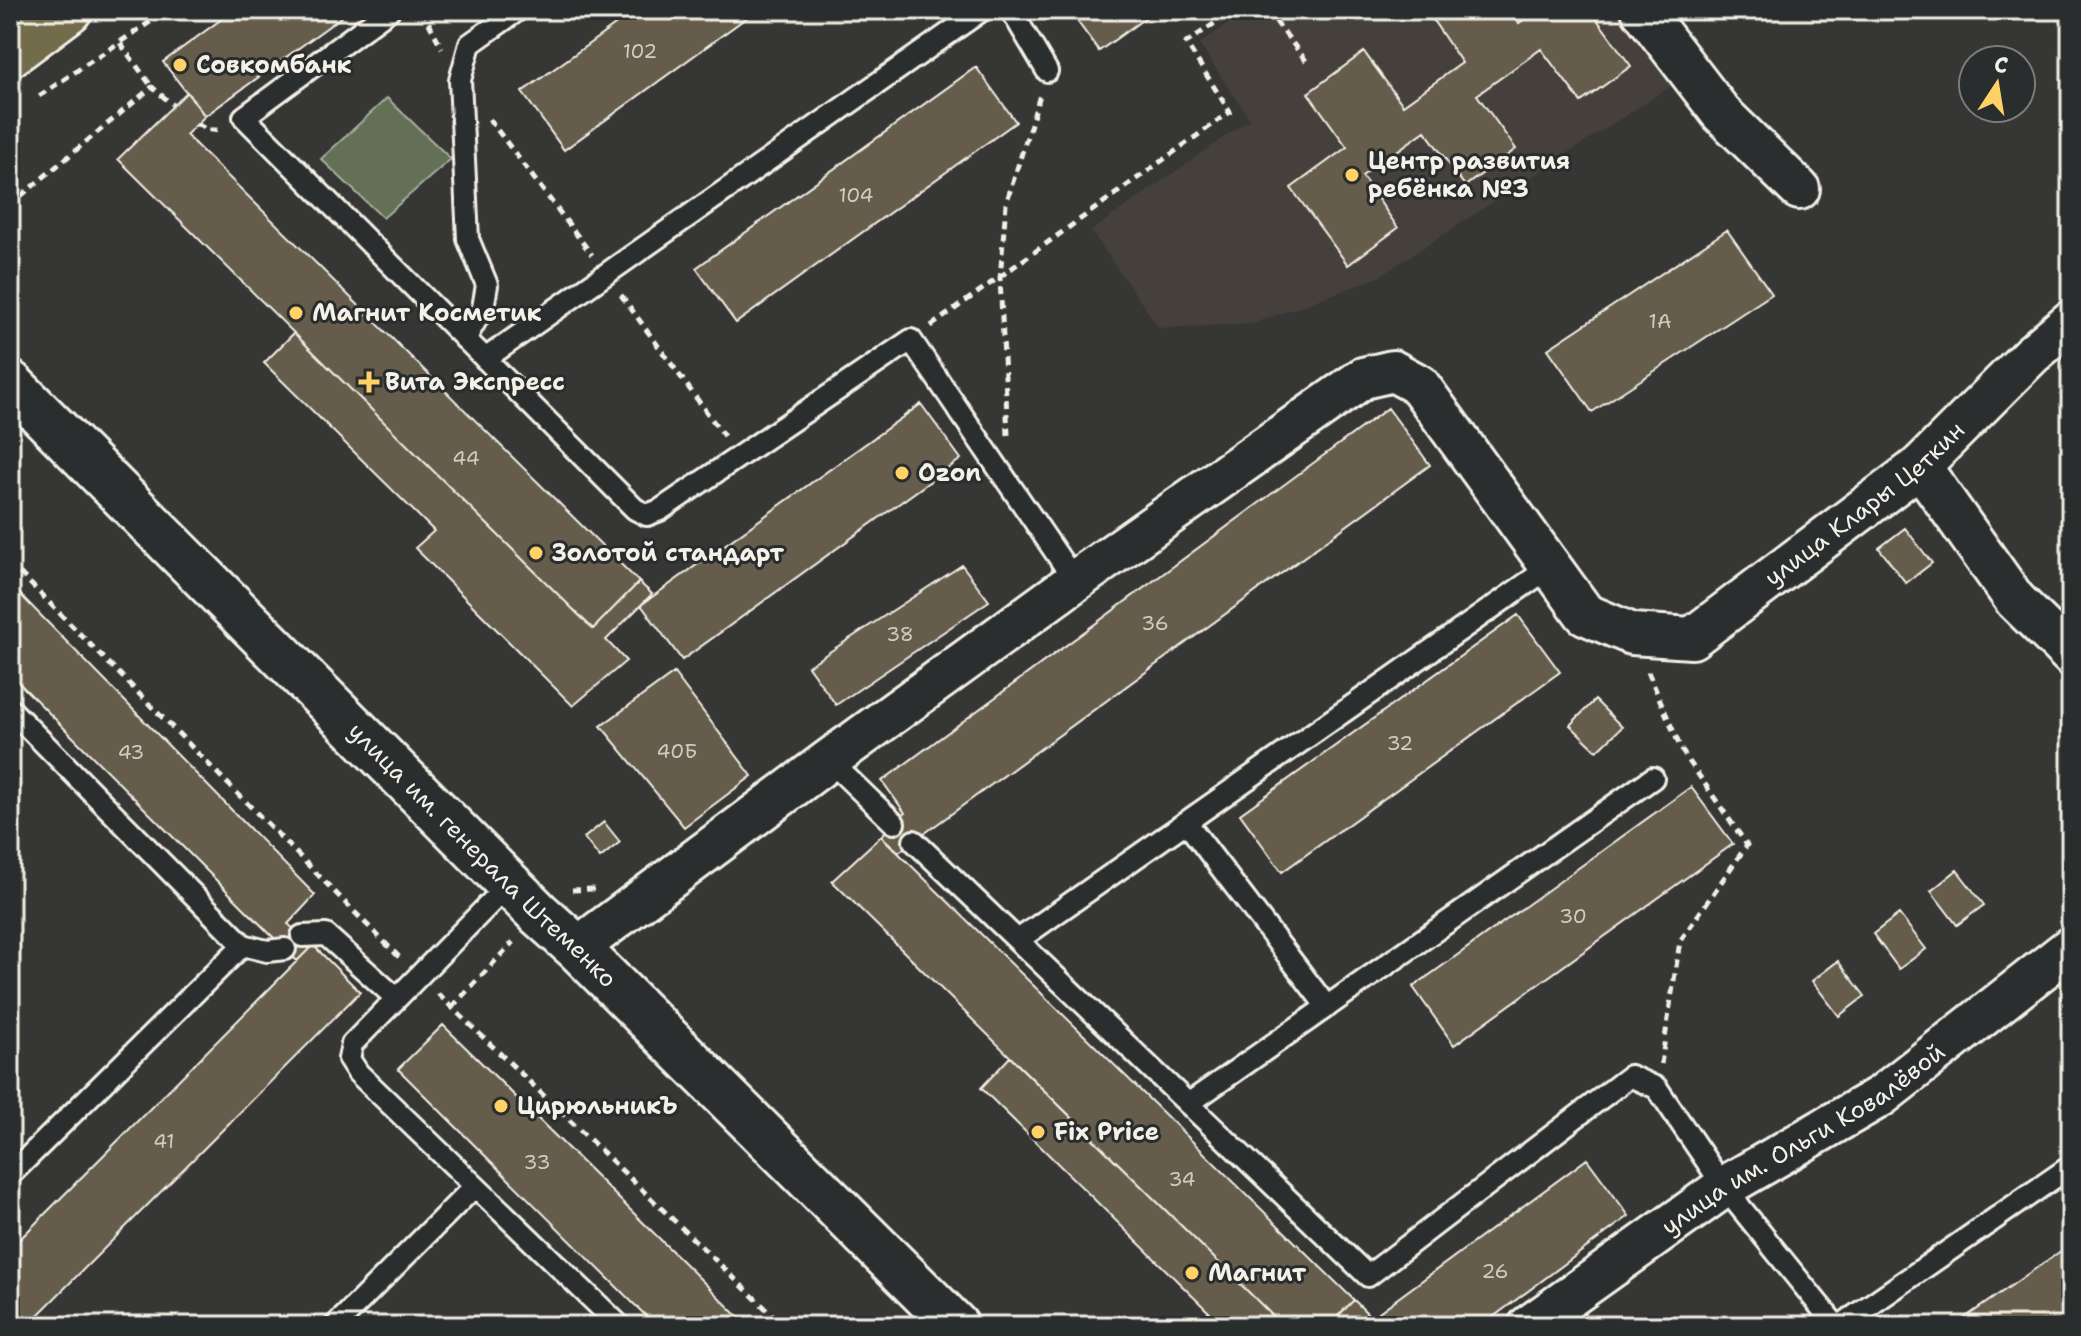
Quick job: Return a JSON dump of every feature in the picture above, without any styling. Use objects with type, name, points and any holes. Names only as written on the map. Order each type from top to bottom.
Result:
[{"type":"highway","points":[[10,54],[69,10]]},
{"type":"street","points":[[1642,10],[1721,113],[1799,189]]},
{"type":"street","name":"улица Клары Цеткин","points":[[577,948],[1075,581],[1363,378],[1393,371],[1419,385],[1585,614],[1632,634],[1692,638],[1920,466],[2031,355],[2071,321]]},
{"type":"street","name":"улица им. генерала Штеменко","points":[[10,383],[509,884],[956,1326]]},
{"type":"street","points":[[1920,466],[2015,600],[2071,655]]},
{"type":"street","name":"улица им. Ольги Ковалёвой","points":[[1529,1326],[1724,1187],[1881,1096],[2071,947]]},
{"type":"lane","points":[[389,10],[244,117],[635,509],[647,515],[660,510],[911,340],[1075,581]]},
{"type":"lane","points":[[465,339],[483,308],[487,285],[468,239],[460,80],[470,44],[518,10]]},
{"type":"lane","points":[[485,359],[982,10]]},
{"type":"lane","points":[[1011,10],[1047,71]]},
{"type":"lane","points":[[1018,940],[1550,567]]},
{"type":"lane","points":[[10,709],[243,945],[267,951],[285,949]]},
{"type":"lane","points":[[829,760],[894,823]]},
{"type":"lane","points":[[1188,1104],[1653,778]]},
{"type":"lane","points":[[1186,822],[1327,1007]]},
{"type":"lane","points":[[914,841],[1368,1276],[1630,1076],[1657,1088],[1724,1187],[1838,1326],[2071,1166]]},
{"type":"lane","points":[[509,884],[352,1044],[349,1059],[358,1073],[620,1326]]},
{"type":"lane","points":[[302,936],[326,935],[396,998]]},
{"type":"lane","points":[[10,1175],[243,945]]},
{"type":"lane","points":[[335,1326],[475,1186]]},
{"type":"path","points":[[39,96],[168,10]]},
{"type":"path","points":[[422,10],[435,34]]},
{"type":"path","points":[[911,340],[1230,112],[1186,43],[1234,10]]},
{"type":"path","points":[[1267,10],[1307,62]]},
{"type":"path","points":[[120,43],[152,87],[173,105]]},
{"type":"path","points":[[1011,490],[1000,279],[1006,204],[1047,71]]},
{"type":"path","points":[[460,80],[738,456]]},
{"type":"path","points":[[10,205],[152,87]]},
{"type":"path","points":[[10,563],[418,976],[784,1326]]},
{"type":"path","points":[[1632,634],[1682,751],[1747,845],[1680,941],[1657,1088]]},
{"type":"shaded area","name":"Центр развития ребёнка №3","points":[[1248,10],[1621,10],[1674,84],[1377,278],[1252,324],[1159,328],[1091,231],[1250,119],[1199,44]]},
{"type":"green space","points":[[387,98],[451,159],[383,218],[321,159]]},
{"type":"building","points":[[234,10],[351,10],[205,116],[163,62]]},
{"type":"building","points":[[636,10],[757,10],[564,150],[522,92]]},
{"type":"building","points":[[1069,10],[1150,10],[1152,13],[1099,51]]},
{"type":"building","points":[[1426,10],[1510,10],[1519,23],[1538,10],[1590,10],[1631,66],[1581,102],[1541,49],[1477,95],[1516,149],[1465,186],[1425,131],[1362,176],[1398,228],[1348,265],[1291,188],[1347,147],[1308,93],[1364,52],[1403,105],[1462,63]]},
{"type":"building","points":[[976,67],[1016,122],[736,323],[696,268]]},
{"type":"building","points":[[187,92],[205,116],[186,135],[639,582],[593,629],[118,159]]},
{"type":"building","points":[[1727,230],[1772,294],[1592,412],[1548,349]]},
{"type":"building","points":[[294,333],[593,629],[639,582],[652,594],[606,640],[626,661],[573,706],[415,548],[434,531],[264,363]]},
{"type":"building","points":[[921,404],[961,459],[682,660],[641,605]]},
{"type":"building","points":[[1388,408],[1430,465],[899,852],[881,836],[905,813],[882,781]]},
{"type":"building","points":[[1905,528],[1932,563],[1906,583],[1879,548]]},
{"type":"building","points":[[962,565],[989,601],[836,705],[808,666]]},
{"type":"building","points":[[10,584],[315,895],[288,924],[313,945],[297,961],[10,674]]},
{"type":"building","points":[[1518,615],[1560,672],[1282,872],[1240,814]]},
{"type":"building","points":[[674,673],[752,776],[684,827],[601,726]]},
{"type":"building","points":[[1595,700],[1622,727],[1597,751],[1570,725]]},
{"type":"building","points":[[1691,787],[1733,844],[1454,1045],[1413,987]]},
{"type":"building","points":[[604,822],[620,842],[600,858],[584,838]]},
{"type":"building","points":[[881,836],[1354,1300],[1328,1326],[1283,1326],[832,881]]},
{"type":"building","points":[[1957,870],[1984,905],[1957,925],[1931,891]]},
{"type":"building","points":[[1899,914],[1926,949],[1899,969],[1873,934]]},
{"type":"building","points":[[313,945],[360,992],[27,1326],[10,1326],[10,1249]]},
{"type":"building","points":[[1838,961],[1865,996],[1839,1016],[1812,981]]},
{"type":"building","points":[[443,1025],[748,1326],[656,1326],[398,1069]]},
{"type":"building","points":[[1010,1057],[1283,1326],[1223,1326],[981,1088]]},
{"type":"building","points":[[1587,1159],[1629,1216],[1481,1326],[1360,1326]]},
{"type":"building","points":[[2071,1244],[2071,1326],[1953,1326]]},
{"type":"building","points":[[1354,1300],[1369,1315],[1358,1326],[1328,1326]]},
{"type":"place","name":"Совкомбанк","points":[[180,65]]},
{"type":"place","name":"Центр развития ребёнка №3","points":[[1352,175]]},
{"type":"place","name":"Магнит Косметик","points":[[296,313]]},
{"type":"place","name":"Вита Экспресс","points":[[369,382]]},
{"type":"place","name":"Ozon","points":[[902,473]]},
{"type":"place","name":"Золотой стандарт","points":[[536,553]]},
{"type":"place","name":"ЦирюльникЪ","points":[[501,1106]]},
{"type":"place","name":"Fix Price","points":[[1038,1132]]},
{"type":"place","name":"Магнит","points":[[1192,1273]]}]
